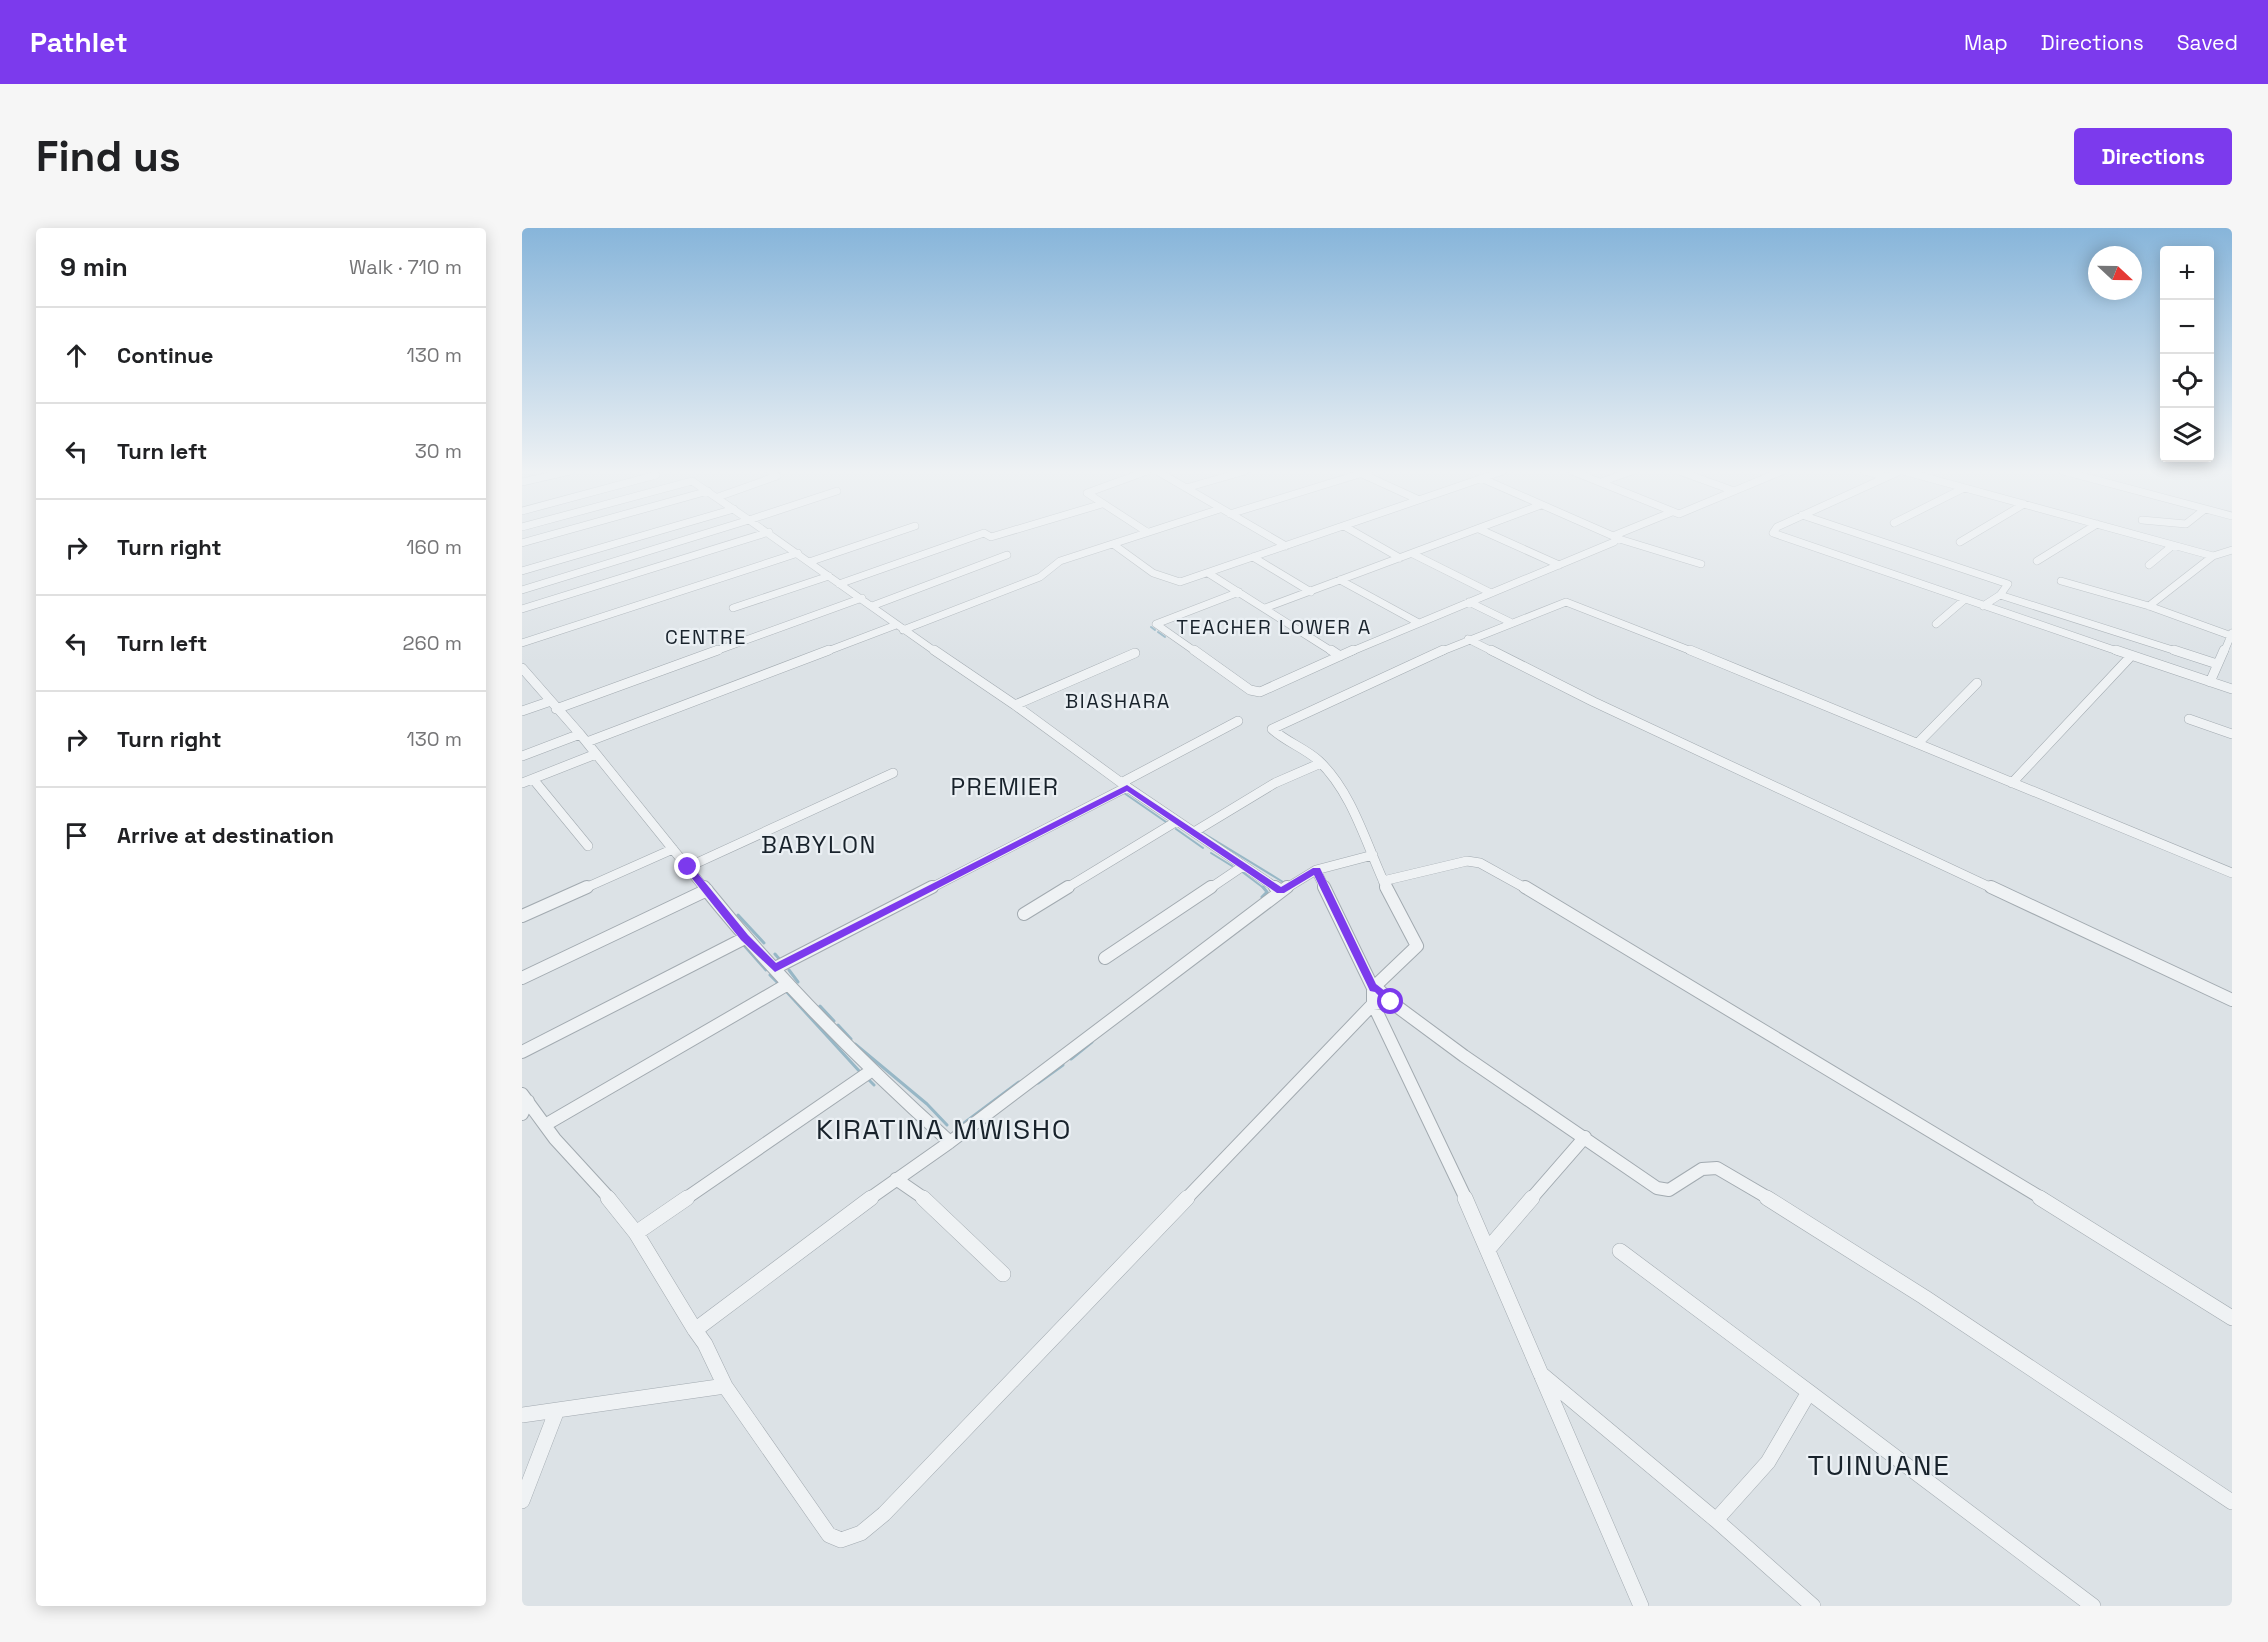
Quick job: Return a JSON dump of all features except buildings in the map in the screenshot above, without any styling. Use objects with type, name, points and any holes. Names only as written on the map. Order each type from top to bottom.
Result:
[{"type":"street","points":[[522,543],[550,535]]},
{"type":"street","points":[[522,572],[645,535]]},
{"type":"street","points":[[522,590],[699,535]]},
{"type":"street","points":[[522,609],[758,535]]},
{"type":"street","points":[[774,535],[900,627],[1015,705],[1124,785],[1281,891]]},
{"type":"street","points":[[809,562],[888,535]]},
{"type":"street","points":[[839,584],[977,535]]},
{"type":"street","points":[[522,756],[583,738],[1040,577],[1060,561],[1138,535]]},
{"type":"street","points":[[1270,535],[1286,546]]},
{"type":"street","points":[[1113,544],[1168,580],[1180,582],[1317,535]]},
{"type":"street","points":[[1360,535],[1400,558]]},
{"type":"street","points":[[1264,608],[1462,535]]},
{"type":"street","points":[[1493,535],[1559,565]]},
{"type":"street","points":[[1611,535],[1701,564]]},
{"type":"street","points":[[1239,592],[1156,624],[1254,693],[1417,622],[1614,542],[1615,537],[1619,535]]},
{"type":"street","points":[[1780,535],[1964,600],[2232,689]]},
{"type":"street","points":[[1863,535],[2008,584],[2000,595],[1983,606]]},
{"type":"street","points":[[1960,542],[1971,535]]},
{"type":"street","points":[[2037,561],[2079,535]]},
{"type":"street","points":[[2136,535],[2213,556]]},
{"type":"street","points":[[2149,565],[2172,546]]},
{"type":"street","points":[[2149,606],[2213,556],[2232,550]]},
{"type":"street","points":[[522,643],[798,553]]},
{"type":"street","points":[[1413,554],[1489,592]]},
{"type":"street","points":[[872,606],[1007,555]]},
{"type":"street","points":[[1253,557],[1311,592]]},
{"type":"street","points":[[594,567],[608,582]]},
{"type":"street","points":[[1208,573],[1340,656]]},
{"type":"street","points":[[733,608],[829,576]]},
{"type":"street","points":[[1340,579],[1417,622]]},
{"type":"street","points":[[2061,581],[2149,606],[2231,634],[2210,682]]},
{"type":"street","points":[[2000,595],[2217,664]]},
{"type":"street","points":[[522,711],[554,705],[862,598]]},
{"type":"street","points":[[1936,624],[1964,600]]},
{"type":"street","points":[[1468,602],[1510,622]]},
{"type":"street","points":[[525,1098],[636,1233],[705,1344],[725,1386],[829,1535],[840,1540],[861,1533],[884,1514],[1417,946],[1414,936],[1383,881],[1373,855],[1337,787],[1321,763],[1272,729],[1468,639],[1570,602],[2232,873]]},
{"type":"street","points":[[1468,639],[1594,702],[2232,1000]]},
{"type":"street","points":[[1015,705],[1135,653]]},
{"type":"street","points":[[2012,783],[2131,656]]},
{"type":"street","points":[[523,670],[583,738],[745,938],[871,1071],[950,1142]]},
{"type":"street","points":[[1918,743],[1977,683]]},
{"type":"street","points":[[2189,719],[2232,734]]},
{"type":"street","points":[[775,968],[1124,785],[1238,721]]},
{"type":"street","points":[[522,783],[596,754]]},
{"type":"street","points":[[1194,832],[1275,783],[1321,763]]},
{"type":"street","points":[[688,867],[892,774]]},
{"type":"street","points":[[533,779],[588,846]]},
{"type":"street","points":[[1024,914],[1177,821]]},
{"type":"street","points":[[522,916],[673,849]]},
{"type":"street","points":[[695,1330],[950,1142],[1281,891],[1316,870],[1373,855]]},
{"type":"street","points":[[1383,881],[1467,861],[1480,863],[1495,870],[1607,935],[2232,1317]]},
{"type":"street","points":[[1105,958],[1243,866]]},
{"type":"street","points":[[1316,870],[1489,1248],[1538,1372],[1641,1606]]},
{"type":"street","points":[[522,978],[707,890]]},
{"type":"street","points":[[522,1052],[745,938]]},
{"type":"street","points":[[545,1125],[788,984]]},
{"type":"street","points":[[1374,993],[1391,1002],[1464,1056],[1658,1188],[1669,1190],[1703,1167],[1711,1166],[1725,1171],[1924,1298],[2232,1502]]},
{"type":"street","points":[[636,1233],[871,1071]]},
{"type":"street","points":[[522,1114],[525,1098]]},
{"type":"street","points":[[1489,1248],[1585,1137]]},
{"type":"street","points":[[897,1179],[921,1196],[1003,1274]]},
{"type":"street","points":[[1620,1251],[2093,1606]]},
{"type":"street","points":[[1538,1372],[1716,1520],[1813,1606]]},
{"type":"street","points":[[522,1415],[725,1386]]},
{"type":"street","points":[[1716,1520],[1768,1462],[1809,1392]]},
{"type":"street","points":[[522,1501],[557,1410]]},
{"type":"waterway","points":[[1151,627],[1155,630]]},
{"type":"waterway","points":[[1158,632],[1165,637]]},
{"type":"waterway","points":[[1124,793],[1166,822]]},
{"type":"waterway","points":[[1176,829],[1203,848]]},
{"type":"waterway","points":[[1203,833],[1283,882]]},
{"type":"waterway","points":[[1211,853],[1232,866]]},
{"type":"waterway","points":[[1241,871],[1264,888]]},
{"type":"waterway","points":[[1262,897],[1267,892],[1264,888]]},
{"type":"waterway","points":[[738,915],[764,943]]},
{"type":"waterway","points":[[742,943],[766,970]]},
{"type":"waterway","points":[[775,954],[781,961]]},
{"type":"waterway","points":[[789,970],[798,982]]},
{"type":"waterway","points":[[770,975],[779,984]]},
{"type":"waterway","points":[[785,990],[861,1073]]},
{"type":"waterway","points":[[820,1006],[834,1021]]},
{"type":"waterway","points":[[838,1025],[851,1039]]},
{"type":"waterway","points":[[1071,1059],[1092,1042]]},
{"type":"waterway","points":[[855,1044],[927,1104],[947,1125]]},
{"type":"waterway","points":[[1038,1083],[1063,1065]]},
{"type":"waterway","points":[[866,1077],[874,1085]]},
{"type":"waterway","points":[[960,1126],[1019,1082]]},
{"type":"district","name":"TEACHER LOWER A","points":[[1274,627]]},
{"type":"district","name":"CENTRE","points":[[706,637]]},
{"type":"district","name":"BIASHARA","points":[[1118,701]]},
{"type":"district","name":"PREMIER","points":[[1005,787]]},
{"type":"district","name":"BABYLON","points":[[819,845]]},
{"type":"district","name":"KIRATINA MWISHO","points":[[944,1129]]},
{"type":"district","name":"TUINUANE","points":[[1879,1465]]},
{"type":"route","points":[[688,867],[745,938],[775,968],[1127,787],[1281,891],[1316,870],[1373,988],[1377,988],[1391,1002]]}]
